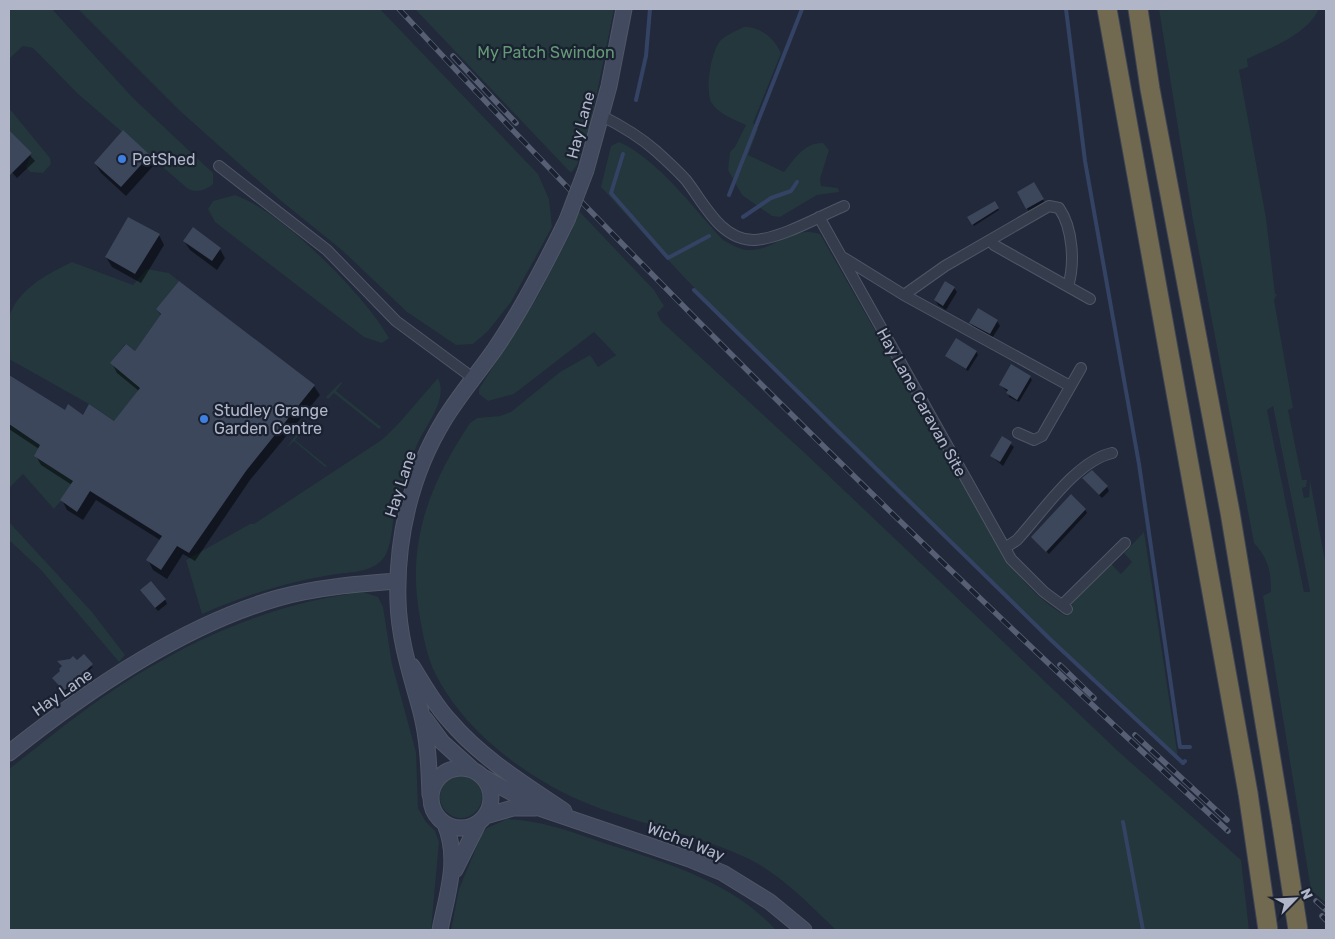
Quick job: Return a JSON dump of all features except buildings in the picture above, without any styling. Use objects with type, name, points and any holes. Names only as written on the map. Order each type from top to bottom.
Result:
[{"type":"highway","points":[[1108,9],[1248,793],[1268,930]]},
{"type":"highway","points":[[1138,9],[1150,89],[1230,512],[1298,930]]},
{"type":"main road","name":"Hay Lane","points":[[9,753],[55,716],[92,691],[154,654],[223,618],[267,601],[299,592],[336,586],[398,581],[404,522],[416,480],[440,426],[511,323],[567,220],[586,170],[602,116],[624,9]]},
{"type":"main road","points":[[398,581],[399,625],[403,651],[421,712],[428,756],[430,795],[434,813],[445,824],[452,846],[452,875],[440,930]]},
{"type":"main road","points":[[403,651],[433,699],[458,730],[502,766],[580,821]]},
{"type":"main road","points":[[421,712],[442,742],[478,773],[491,793],[490,805],[452,875]]},
{"type":"main road","points":[[430,795],[434,784],[444,772],[459,768],[478,773]]},
{"type":"main road","name":"Wichel Way","points":[[478,773],[542,809],[689,859],[723,873],[770,902],[804,930]]},
{"type":"main road","name":"Wichel Way","points":[[482,819],[513,808],[542,809]]},
{"type":"main road","points":[[445,824],[464,828],[482,819]]},
{"type":"street","points":[[602,116],[640,137],[684,179],[719,224],[733,234],[745,239],[761,239],[844,206]]},
{"type":"street","points":[[220,166],[327,250],[396,321],[473,378]]},
{"type":"street","points":[[904,295],[930,276],[1044,208],[1056,206],[1065,219],[1072,255],[1072,273],[1068,286]]},
{"type":"street","name":"Hay Lane Caravan Site","points":[[819,217],[1011,559],[1034,583],[1065,607],[1125,543]]},
{"type":"street","points":[[990,240],[994,245],[1090,299]]},
{"type":"street","name":"Hay Lane Caravan Site","points":[[840,255],[853,266],[1070,386]]},
{"type":"street","points":[[1018,433],[1034,440],[1042,436],[1081,368]]},
{"type":"street","points":[[1005,548],[1017,540],[1083,468],[1098,457],[1112,452]]},
{"type":"green space","points":[[9,9],[52,9],[133,98],[213,173],[213,184],[200,190],[193,191],[187,188],[77,93],[33,48],[23,46],[9,59]]},
{"type":"green space","points":[[78,9],[380,9],[538,174],[549,199],[552,227],[511,302],[488,331],[473,344],[456,345],[407,312],[343,251],[280,200],[180,111]]},
{"type":"green space","name":"My Patch Swindon","points":[[415,9],[614,9],[591,122],[577,165],[571,173]]},
{"type":"green space","points":[[1159,9],[1319,9],[1306,26],[1297,33],[1278,45],[1247,59],[1248,67],[1239,70],[1266,218],[1275,294],[1277,294],[1274,300],[1293,408],[1288,410],[1302,480],[1307,480],[1306,487],[1302,488],[1304,498],[1309,497],[1310,480],[1326,566],[1326,903],[1311,890],[1263,596],[1271,592],[1269,571],[1263,554],[1254,543],[1192,215]],"holes":[[[1273,406],[1310,592],[1304,592],[1267,410]]]},
{"type":"green space","points":[[744,27],[750,27],[766,34],[781,53],[753,123],[758,129],[748,155],[784,172],[805,148],[817,143],[823,143],[829,150],[820,179],[821,186],[838,188],[839,192],[817,195],[780,217],[772,216],[742,195],[728,170],[730,152],[735,147],[746,125],[718,110],[711,102],[709,96],[710,71],[717,46],[725,37]]},
{"type":"green space","points":[[9,108],[50,158],[51,164],[43,173],[30,172],[26,167],[32,153],[9,130]]},
{"type":"green space","points":[[619,142],[648,160],[675,186],[723,240],[736,246],[746,250],[759,249],[799,233],[820,234],[1003,555],[1016,573],[1048,604],[1066,616],[1073,607],[1071,602],[1110,563],[1121,574],[1132,562],[1124,553],[1144,532],[1178,758],[883,479],[740,335],[601,187],[611,146]]},
{"type":"green space","points":[[235,195],[254,204],[275,218],[320,256],[361,300],[389,338],[382,343],[364,337],[215,222],[208,209],[213,201]]},
{"type":"green space","points":[[579,211],[654,290],[664,306],[657,313],[661,321],[807,455],[1119,752],[1241,860],[1249,930],[836,930],[795,891],[761,865],[710,843],[610,812],[568,795],[523,769],[481,735],[463,716],[435,673],[426,646],[420,618],[416,591],[416,565],[424,516],[432,492],[443,469],[470,423],[477,418],[500,416],[511,412],[560,372],[590,355],[598,367],[616,355],[594,332],[514,394],[488,401],[479,394],[479,389],[538,296],[572,230]]},
{"type":"green space","points":[[72,262],[133,285],[147,269],[169,273],[179,281],[156,309],[161,314],[135,351],[125,344],[111,363],[140,388],[116,422],[89,404],[9,359],[7,327],[13,307],[34,283]]},
{"type":"green space","points":[[438,378],[441,386],[438,404],[416,447],[405,476],[396,504],[390,544],[381,561],[363,570],[319,577],[268,590],[202,614],[186,560],[250,524],[254,524],[383,439]]},
{"type":"green space","points":[[341,382],[336,391],[381,427],[379,429],[334,393],[328,399],[326,397]]},
{"type":"green space","points":[[9,424],[40,445],[76,483],[54,509],[23,474],[9,488]]},
{"type":"green space","points":[[299,431],[301,433],[295,440],[327,466],[325,467],[294,441],[286,448]]},
{"type":"green space","points":[[9,522],[92,612],[125,655],[119,662],[41,570],[9,540]]},
{"type":"green space","points":[[363,592],[378,597],[383,607],[392,664],[416,752],[418,808],[426,822],[435,831],[439,842],[431,930],[9,930],[9,769],[101,698],[173,654],[203,639],[265,614],[329,597]]},
{"type":"green space","points":[[461,776],[476,782],[482,797],[476,812],[461,818],[446,812],[440,797],[446,782]]},
{"type":"green space","points":[[507,819],[558,828],[698,876],[740,899],[759,913],[776,930],[451,930],[459,889],[482,834],[487,828]]},
{"type":"waterway","points":[[636,100],[646,56],[650,9]]},
{"type":"waterway","points":[[729,195],[802,9]]},
{"type":"waterway","points":[[1066,9],[1085,161],[1139,464],[1180,747],[1190,747]]},
{"type":"waterway","points":[[623,154],[611,193],[668,258],[709,236]]},
{"type":"waterway","points":[[743,217],[771,198],[791,191],[797,182]]},
{"type":"waterway","points":[[694,290],[1052,641],[1183,763],[1185,761]]},
{"type":"waterway","points":[[1123,822],[1143,930]]},
{"type":"railway","points":[[399,9],[600,221],[805,428],[1121,732],[1228,831]]},
{"type":"railway","points":[[453,56],[516,123]]},
{"type":"railway","points":[[1060,665],[1094,698]]},
{"type":"railway","points":[[1135,735],[1227,820]]},
{"type":"railway","points":[[1316,901],[1326,910]]},
{"type":"railway","points":[[1322,916],[1326,920]]},
{"type":"place","name":"PetShed","points":[[122,159]]},
{"type":"place","name":"Studley Grange Garden Centre","points":[[204,419]]}]
